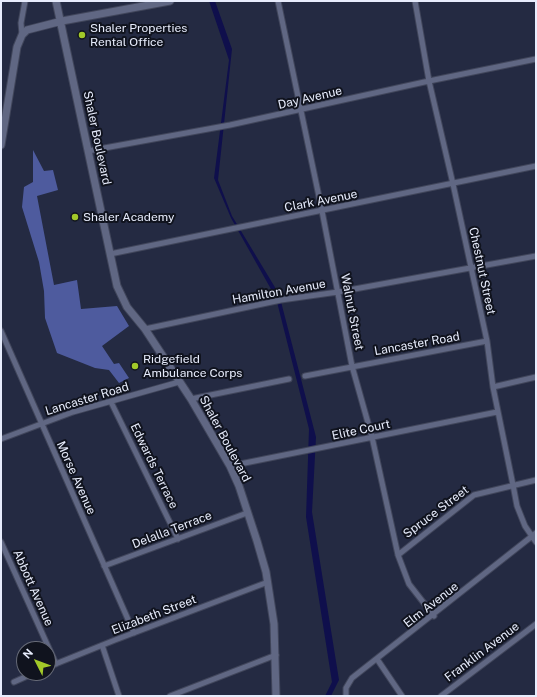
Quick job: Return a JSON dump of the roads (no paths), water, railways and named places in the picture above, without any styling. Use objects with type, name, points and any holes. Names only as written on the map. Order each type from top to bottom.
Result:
[{"type":"street","points":[[1,145],[17,47],[22,35],[21,22],[25,1]]},
{"type":"street","name":"Shaler Boulevard","points":[[56,1],[62,22],[88,151],[118,286],[127,307],[145,329],[179,382],[192,399],[230,466],[239,486],[264,563],[274,624],[276,696]]},
{"type":"street","points":[[22,35],[32,28],[170,1]]},
{"type":"street","name":"Walnut Street","points":[[278,1],[322,211],[352,366],[372,438],[398,555],[409,584],[434,616]]},
{"type":"street","name":"Chestnut Street","points":[[415,1],[429,81],[487,341],[497,412],[517,506],[525,526],[534,535],[536,542]]},
{"type":"street","name":"Day Avenue","points":[[88,151],[230,126],[429,81],[536,59]]},
{"type":"street","name":"Clark Avenue","points":[[110,254],[536,166]]},
{"type":"street","name":"Hamilton Avenue","points":[[145,329],[279,301],[471,269],[536,256]]},
{"type":"street","name":"Morse Avenue","points":[[1,331],[134,633]]},
{"type":"street","name":"Lancaster Road","points":[[305,376],[487,341]]},
{"type":"street","points":[[493,387],[536,377]]},
{"type":"street","points":[[192,399],[289,379]]},
{"type":"street","name":"Lancaster Road","points":[[1,439],[74,412],[179,382]]},
{"type":"street","name":"Edwards Terrace","points":[[111,402],[178,539]]},
{"type":"street","name":"Elite Court","points":[[230,466],[306,452],[497,412]]},
{"type":"street","name":"Spruce Street","points":[[398,555],[466,499],[482,492],[536,480]]},
{"type":"street","name":"Delalla Terrace","points":[[104,566],[247,512]]},
{"type":"street","name":"Elm Avenue","points":[[346,696],[349,682],[434,616],[534,535]]},
{"type":"street","name":"Abbott Avenue","points":[[1,542],[46,641]]},
{"type":"street","name":"Elizabeth Street","points":[[56,664],[268,582]]},
{"type":"street","name":"Franklin Avenue","points":[[441,696],[536,624]]},
{"type":"street","points":[[102,645],[120,696]]},
{"type":"street","points":[[170,696],[276,654]]},
{"type":"street","points":[[377,660],[402,696]]},
{"type":"place","name":"Shaler Properties Rental Office","points":[[82,35]]},
{"type":"place","name":"Shaler Academy","points":[[75,217]]},
{"type":"place","name":"Ridgefield Ambulance Corps","points":[[135,366]]}]
